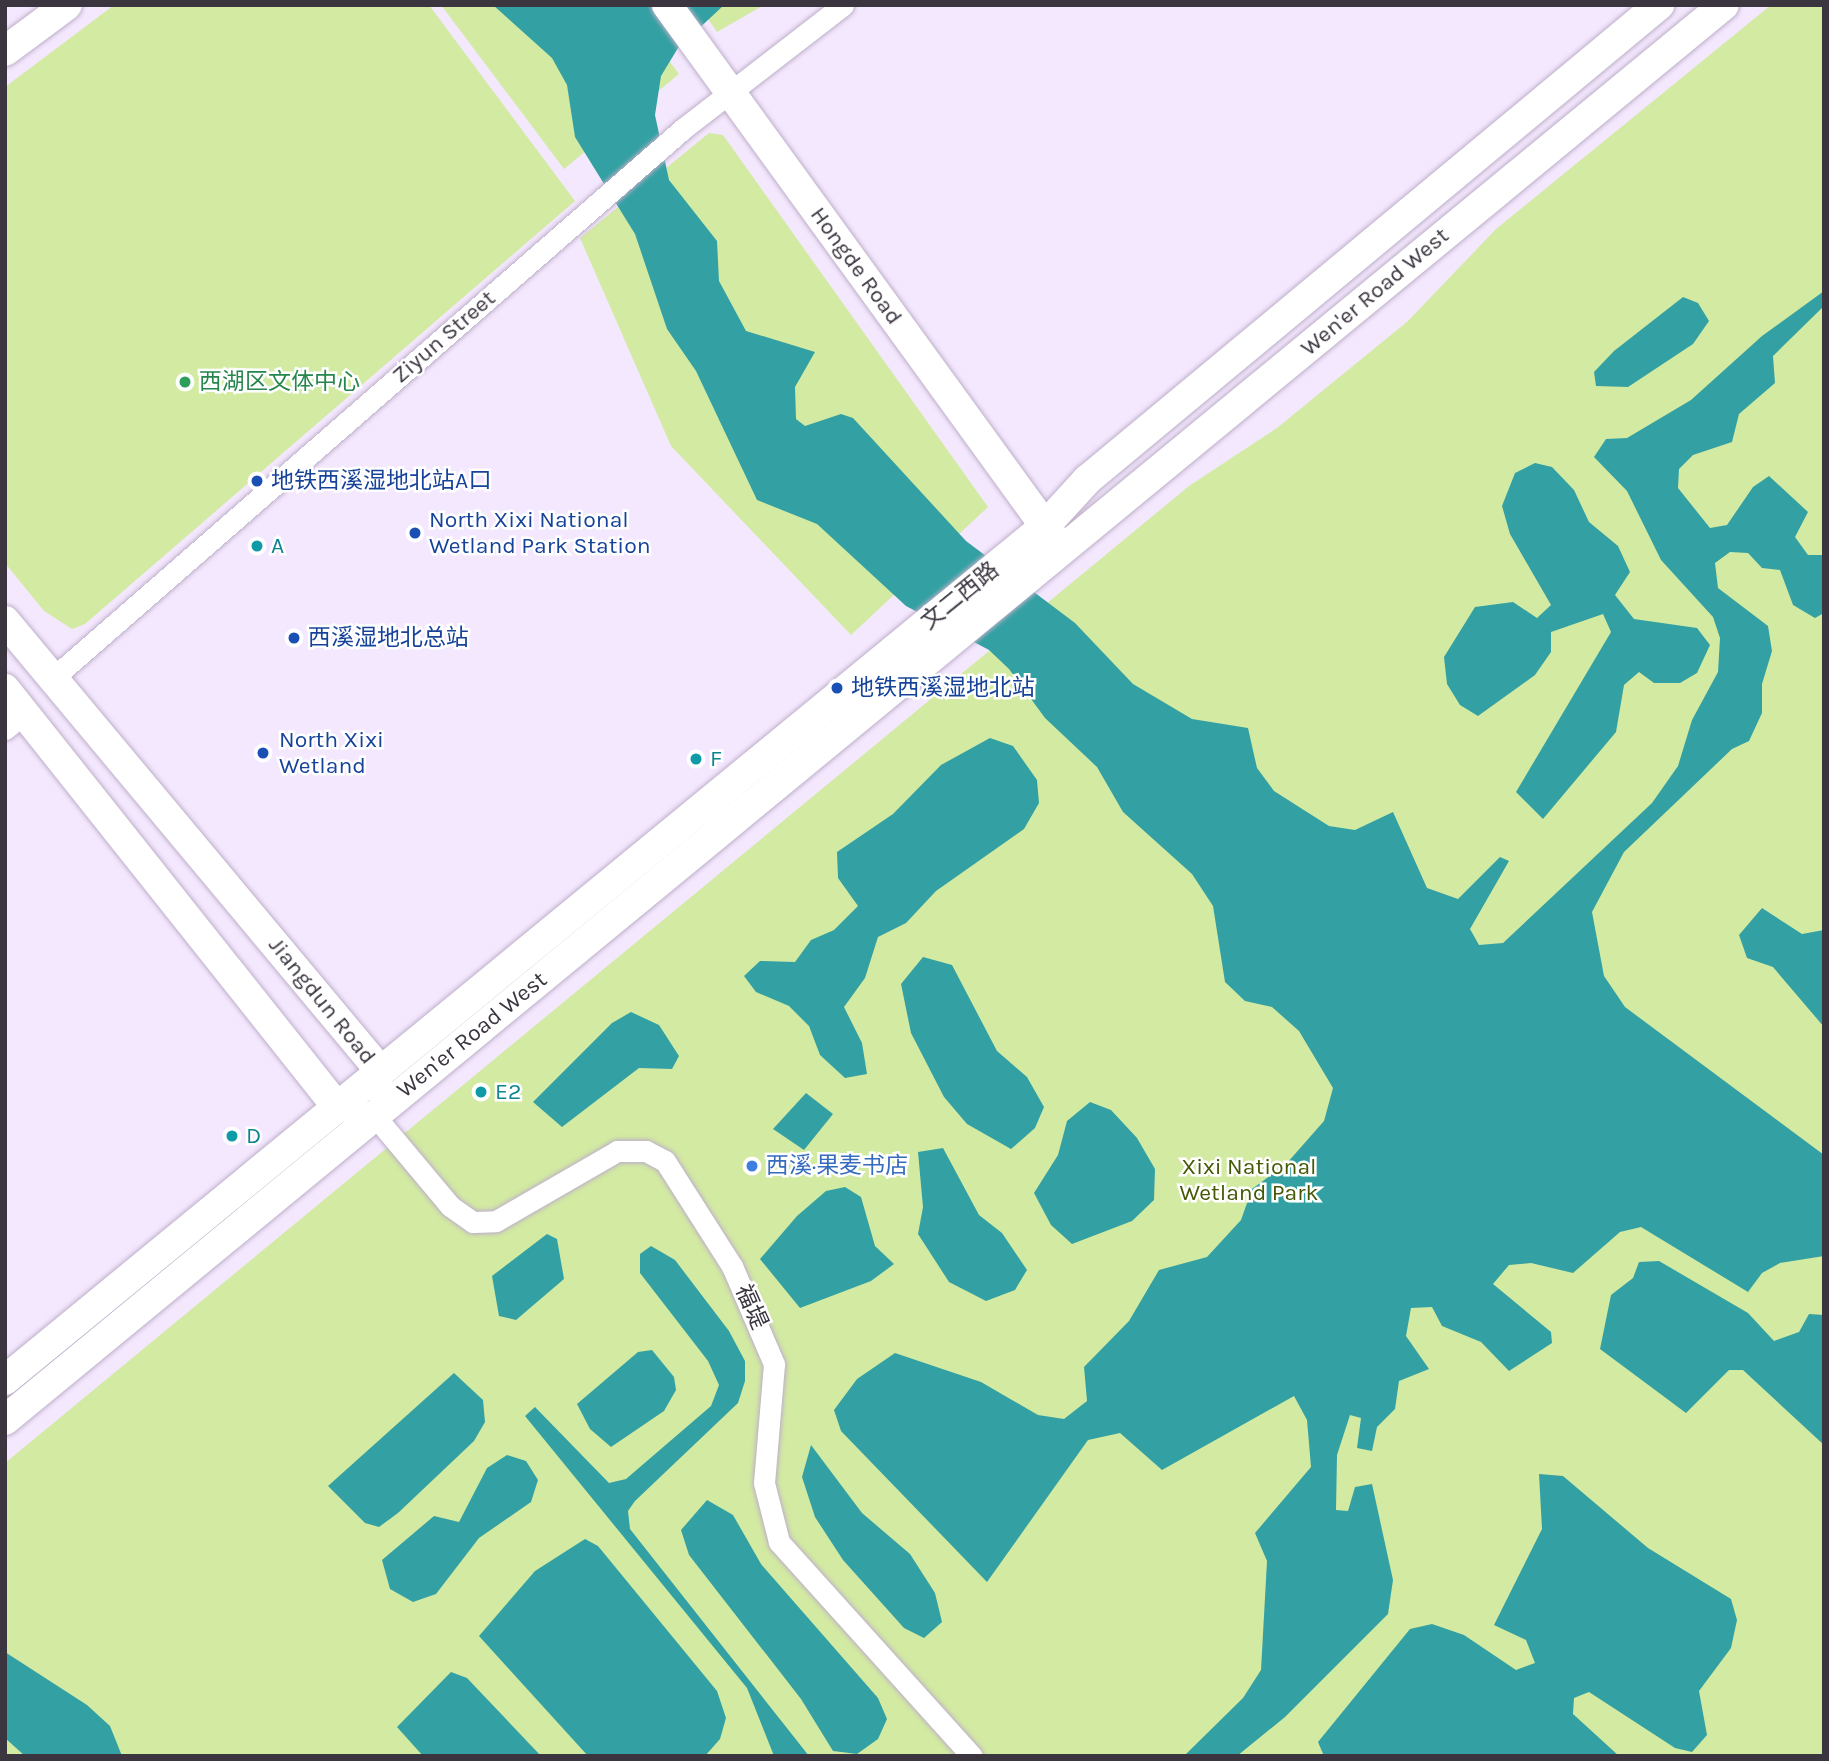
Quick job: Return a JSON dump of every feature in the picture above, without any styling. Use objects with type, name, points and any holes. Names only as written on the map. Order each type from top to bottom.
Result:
[{"type":"main road","points":[[5,51],[67,5]]},
{"type":"main road","name":"Hongde Road","points":[[667,5],[1064,551]]},
{"type":"main road","name":"Wen'er Road West","points":[[1017,569],[1044,527],[1087,480],[1659,5]]},
{"type":"main road","name":"Wen'er Road West","points":[[1017,569],[1064,551],[1724,5]]},
{"type":"main road","name":"文二西路","points":[[912,635],[1017,569]]},
{"type":"main road","name":"文二西路","points":[[940,651],[1017,569]]},
{"type":"main road","name":"Jiangdun Road","points":[[5,621],[378,1068],[374,1115]]},
{"type":"main road","name":"Wen'er Road West","points":[[5,1380],[334,1103],[912,635]]},
{"type":"main road","name":"Wen'er Road West","points":[[5,1420],[940,651]]},
{"type":"main road","points":[[5,689],[15,721],[334,1103],[374,1115]]},
{"type":"street","name":"Ziyun Street","points":[[52,678],[684,128],[729,90],[843,5]]},
{"type":"street","name":"福堤","points":[[374,1115],[450,1206],[473,1222],[496,1221],[617,1151],[646,1152],[665,1161],[732,1266],[774,1364],[764,1483],[779,1542],[972,1756]]},
{"type":"green space","name":"西湖区文体中心","points":[[114,5],[429,5],[575,201],[85,624],[72,629],[44,611],[5,563],[5,87]]},
{"type":"green space","points":[[441,5],[627,5],[679,74],[564,169]]},
{"type":"green space","points":[[698,5],[764,5],[717,32]]},
{"type":"green space","name":"Xixi National Wetland Park","points":[[1771,5],[1824,5],[1824,1756],[5,1756],[5,1463],[1189,486],[1277,428],[1408,321],[1496,229]]},
{"type":"green space","points":[[709,133],[723,135],[988,507],[851,635],[671,446],[580,238]]},
{"type":"shaded area","points":[[493,5],[724,5],[678,48],[661,76],[655,115],[669,180],[717,241],[719,281],[746,331],[815,352],[795,387],[796,419],[805,426],[841,414],[853,418],[966,541],[1075,623],[1133,684],[1192,719],[1248,728],[1257,768],[1274,791],[1329,826],[1355,830],[1393,812],[1427,888],[1458,899],[1500,857],[1509,861],[1470,929],[1479,945],[1503,943],[1652,803],[1678,766],[1692,720],[1718,672],[1720,638],[1713,617],[1661,560],[1627,491],[1594,457],[1606,439],[1627,438],[1691,400],[1762,336],[1824,291],[1824,306],[1773,356],[1775,383],[1739,414],[1732,442],[1693,455],[1679,469],[1678,488],[1710,528],[1727,525],[1753,487],[1769,476],[1808,512],[1795,537],[1808,555],[1824,555],[1824,613],[1815,618],[1793,605],[1780,570],[1762,568],[1748,553],[1730,552],[1715,563],[1718,588],[1768,626],[1772,651],[1762,684],[1762,713],[1749,741],[1732,749],[1624,852],[1592,912],[1604,976],[1625,1007],[1824,1155],[1824,1256],[1780,1263],[1762,1273],[1748,1292],[1641,1227],[1620,1232],[1573,1273],[1531,1263],[1509,1265],[1493,1284],[1551,1332],[1552,1343],[1509,1371],[1481,1342],[1442,1326],[1432,1307],[1411,1308],[1406,1336],[1429,1369],[1399,1381],[1395,1409],[1377,1427],[1372,1451],[1357,1448],[1361,1418],[1350,1415],[1337,1455],[1336,1510],[1348,1511],[1355,1487],[1372,1484],[1393,1580],[1388,1614],[1285,1717],[1237,1756],[1184,1756],[1243,1698],[1261,1670],[1267,1561],[1255,1533],[1311,1467],[1307,1420],[1294,1396],[1162,1470],[1120,1433],[1088,1440],[987,1582],[841,1431],[834,1410],[857,1379],[895,1353],[981,1382],[1038,1415],[1064,1419],[1087,1401],[1084,1367],[1129,1321],[1159,1270],[1207,1257],[1241,1220],[1252,1189],[1287,1163],[1324,1121],[1333,1088],[1299,1031],[1272,1007],[1245,1001],[1225,982],[1213,906],[1192,874],[1123,812],[1097,767],[1045,718],[1009,669],[989,650],[906,606],[817,524],[757,500],[696,371],[667,329],[635,234],[575,137],[567,85],[552,58]]},
{"type":"shaded area","points":[[1683,297],[1698,303],[1709,321],[1693,344],[1628,387],[1596,386],[1594,372],[1614,351]]},
{"type":"shaded area","points":[[1535,463],[1552,467],[1574,490],[1589,522],[1618,546],[1630,572],[1615,595],[1634,619],[1697,628],[1710,645],[1697,673],[1680,683],[1654,683],[1639,672],[1624,685],[1616,732],[1543,819],[1516,792],[1611,632],[1603,614],[1551,632],[1551,652],[1535,675],[1478,716],[1460,705],[1447,684],[1444,657],[1475,607],[1513,602],[1537,618],[1551,605],[1510,534],[1502,506],[1515,473]]},
{"type":"shaded area","points":[[990,738],[1013,746],[1037,780],[1039,803],[1024,829],[936,891],[906,923],[878,937],[865,978],[844,1007],[862,1043],[867,1074],[845,1078],[820,1055],[809,1026],[789,1006],[756,992],[744,976],[760,961],[795,962],[811,940],[834,930],[858,906],[838,878],[837,852],[893,814],[941,765]]},
{"type":"shaded area","points":[[1762,908],[1802,934],[1824,930],[1824,1027],[1773,967],[1747,958],[1739,935]]},
{"type":"shaded area","points":[[923,957],[952,965],[997,1051],[1027,1077],[1044,1107],[1035,1128],[1011,1149],[967,1124],[944,1097],[911,1033],[901,984]]},
{"type":"shaded area","points":[[631,1012],[659,1025],[679,1056],[672,1069],[639,1068],[562,1127],[533,1102],[612,1023]]},
{"type":"shaded area","points":[[806,1093],[833,1114],[804,1150],[773,1129]]},
{"type":"shaded area","points":[[1090,1102],[1111,1110],[1137,1138],[1155,1169],[1154,1200],[1132,1221],[1072,1244],[1051,1225],[1034,1193],[1058,1155],[1067,1121]]},
{"type":"shaded area","points":[[943,1148],[979,1215],[1002,1233],[1027,1270],[1015,1290],[986,1301],[949,1282],[918,1234],[923,1207],[918,1152]]},
{"type":"shaded area","points":[[845,1187],[861,1197],[875,1246],[894,1264],[871,1281],[800,1308],[760,1259],[797,1216],[826,1191]]},
{"type":"shaded area","points":[[547,1234],[557,1239],[564,1279],[516,1320],[499,1316],[492,1276]]},
{"type":"shaded area","points":[[651,1246],[675,1260],[729,1331],[745,1361],[745,1381],[738,1403],[635,1501],[628,1511],[630,1529],[809,1756],[774,1756],[747,1688],[525,1416],[535,1407],[609,1483],[626,1479],[711,1406],[719,1385],[708,1361],[640,1273],[640,1254]]},
{"type":"shaded area","points":[[1659,1261],[1748,1313],[1774,1341],[1799,1332],[1809,1314],[1824,1315],[1824,1445],[1743,1370],[1729,1370],[1686,1413],[1600,1349],[1611,1295],[1633,1278],[1639,1262]]},
{"type":"shaded area","points":[[652,1350],[674,1377],[676,1390],[664,1411],[611,1447],[590,1429],[577,1404],[638,1352]]},
{"type":"shaded area","points":[[454,1373],[483,1400],[485,1422],[474,1441],[398,1513],[379,1527],[365,1523],[328,1486]]},
{"type":"shaded area","points":[[811,1445],[862,1513],[910,1554],[935,1593],[942,1622],[924,1638],[904,1628],[843,1560],[815,1517],[802,1477]]},
{"type":"shaded area","points":[[507,1455],[526,1461],[538,1480],[531,1502],[479,1538],[436,1594],[413,1602],[390,1589],[382,1560],[434,1516],[459,1522],[487,1468]]},
{"type":"shaded area","points":[[1539,1474],[1563,1476],[1648,1548],[1731,1599],[1737,1620],[1731,1648],[1699,1691],[1707,1735],[1692,1752],[1675,1748],[1589,1692],[1574,1698],[1573,1714],[1619,1756],[1324,1756],[1318,1742],[1410,1629],[1432,1624],[1464,1635],[1516,1670],[1535,1663],[1526,1640],[1494,1625],[1542,1529]]},
{"type":"shaded area","points":[[707,1500],[733,1515],[761,1564],[878,1698],[887,1719],[878,1739],[857,1754],[833,1751],[801,1699],[689,1555],[681,1530]]},
{"type":"shaded area","points":[[585,1539],[598,1546],[717,1691],[726,1718],[720,1739],[705,1756],[588,1756],[479,1636],[535,1571]]},
{"type":"shaded area","points":[[5,1652],[87,1705],[110,1726],[122,1756],[25,1756],[5,1738]]},
{"type":"shaded area","points":[[451,1672],[467,1678],[541,1756],[423,1756],[397,1727]]},
{"type":"place","name":"西湖区文体中心","points":[[185,382]]},
{"type":"place","name":"地铁西溪湿地北站A口","points":[[257,481]]},
{"type":"place","name":"North Xixi National Wetland Park Station","points":[[415,533]]},
{"type":"place","name":"A","points":[[257,546]]},
{"type":"place","name":"西溪湿地北总站","points":[[294,638]]},
{"type":"place","name":"地铁西溪湿地北站","points":[[837,688]]},
{"type":"place","name":"North Xixi Wetland","points":[[263,753]]},
{"type":"place","name":"F","points":[[696,759]]},
{"type":"place","name":"E2","points":[[481,1092]]},
{"type":"place","name":"D","points":[[232,1136]]},
{"type":"place","name":"西溪·果麦书店","points":[[752,1166]]}]
